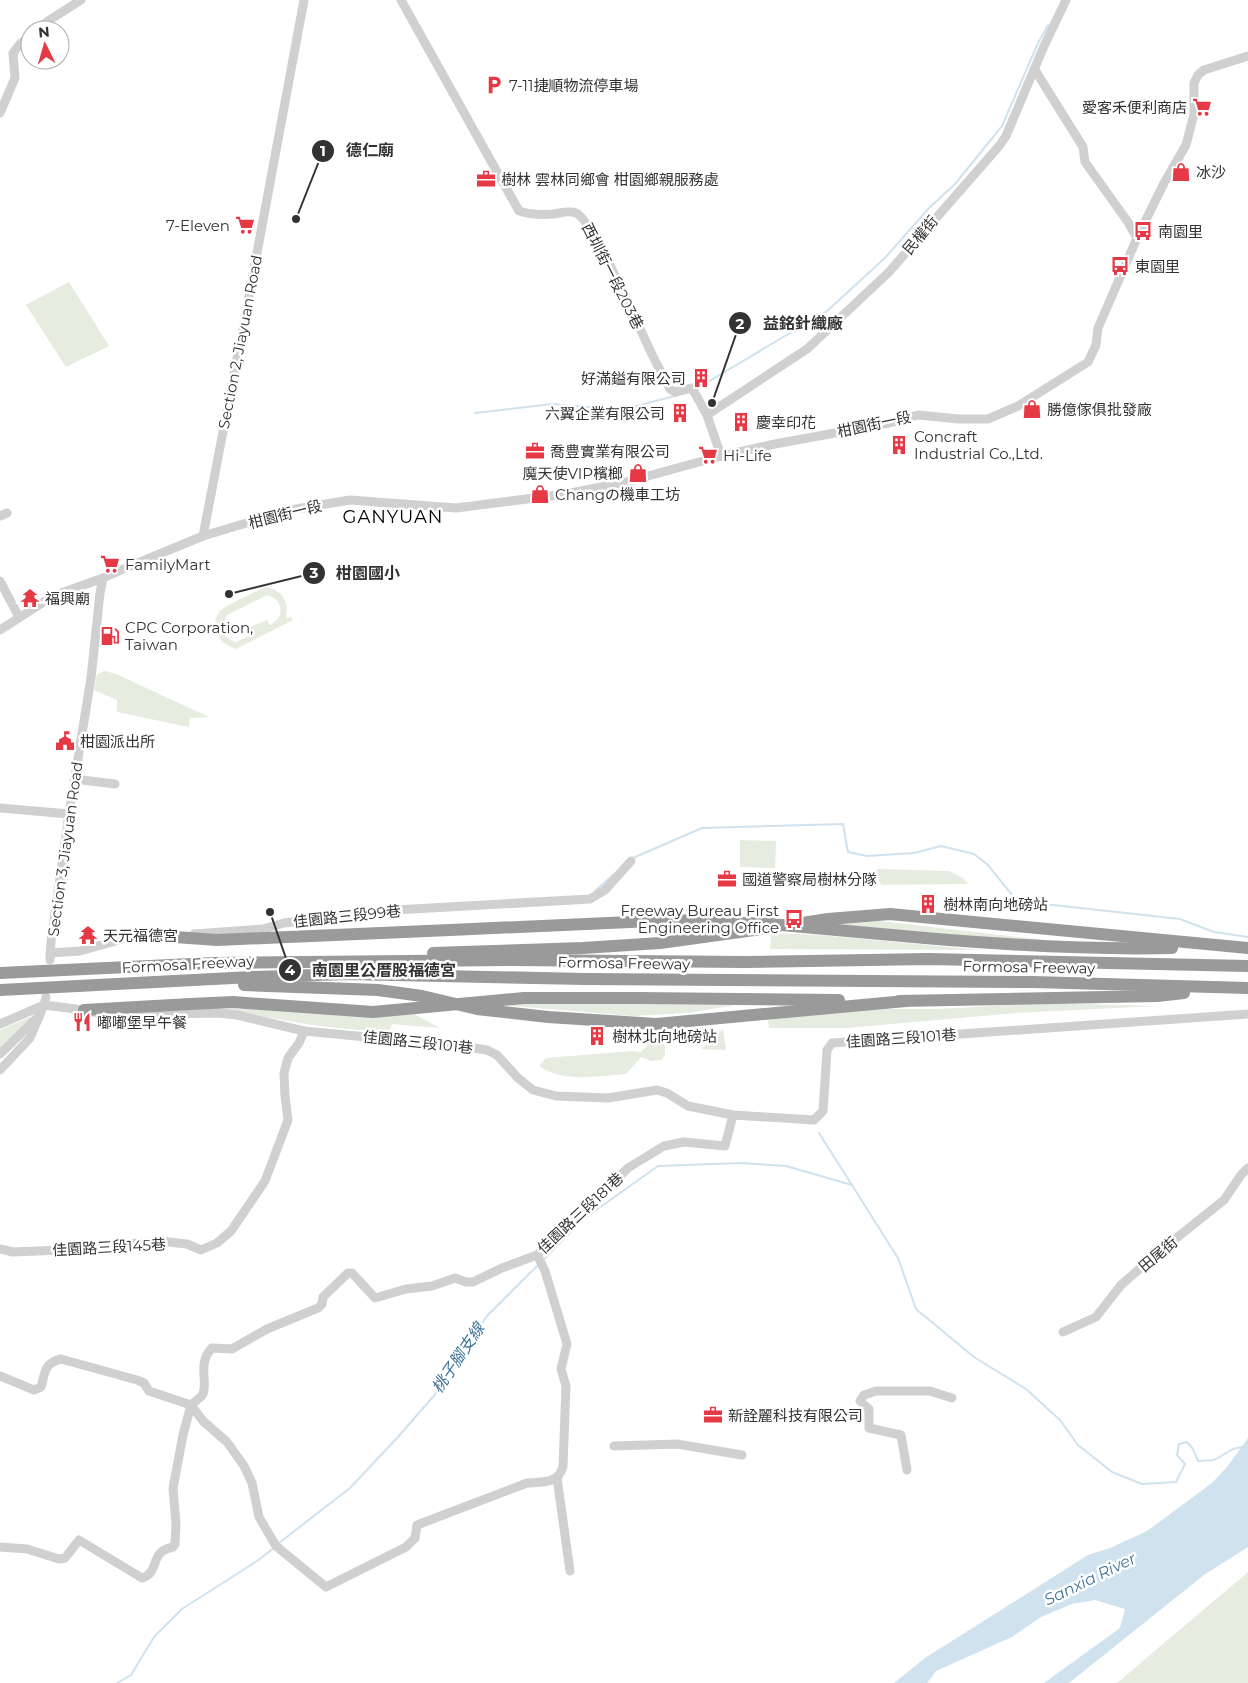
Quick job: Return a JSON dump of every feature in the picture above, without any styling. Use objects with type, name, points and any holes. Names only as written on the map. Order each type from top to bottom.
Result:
[{"type":"highway","points":[[213,963],[493,950],[583,948],[660,943],[750,932],[828,919],[890,914],[1248,948]]},
{"type":"highway","points":[[162,936],[217,940],[675,920],[770,924],[1008,945],[1127,949],[1248,948]]},
{"type":"highway","name":"Formosa Freeway","points":[[0,973],[213,963],[509,960],[746,962],[929,959],[1248,966]]},
{"type":"highway","name":"Formosa Freeway","points":[[0,990],[348,974],[605,979],[1033,982],[1242,989]]},
{"type":"highway","points":[[136,983],[265,985],[378,990],[422,996],[477,1009],[548,1017],[656,1024],[906,1001]]},
{"type":"highway","points":[[84,1010],[233,1002],[373,1012],[524,998],[906,1001],[1157,996],[1242,989]]},
{"type":"street","points":[[48,20],[81,0]]},
{"type":"street","name":"Section 2, Jiayuan Road","points":[[203,536],[248,306],[304,0]]},
{"type":"street","name":"西圳街一段203巷","points":[[401,0],[519,212],[539,215],[569,212],[577,213],[582,217],[624,294],[670,389],[675,392],[692,388],[706,415],[721,456]]},
{"type":"street","name":"民權街","points":[[706,415],[807,349],[889,272],[1006,136],[1052,27],[1066,0]]},
{"type":"street","points":[[0,113],[15,78],[13,53],[20,46]]},
{"type":"street","name":"柑園街一段","points":[[203,536],[290,510],[343,500],[456,508],[566,494],[626,482],[721,456],[794,440],[900,421],[918,415],[959,419],[988,419],[1018,406],[1088,362],[1096,345],[1098,328],[1137,238],[1164,183],[1186,145],[1194,114],[1194,83],[1198,75],[1204,70],[1248,56]]},
{"type":"street","points":[[1035,70],[1083,148],[1084,162],[1128,222],[1137,238]]},
{"type":"street","points":[[0,630],[53,596],[103,578],[203,536]]},
{"type":"street","name":"Section 3, Jiayuan Road","points":[[50,957],[74,779],[91,678],[103,578]]},
{"type":"street","points":[[0,582],[19,617]]},
{"type":"street","points":[[74,779],[115,784]]},
{"type":"street","points":[[0,808],[69,814]]},
{"type":"street","name":"佳園路三段99巷","points":[[50,957],[80,951],[137,935],[162,936],[263,929],[284,923],[395,910],[590,899],[605,890],[631,861]]},
{"type":"street","points":[[0,1070],[30,1038],[45,1001]]},
{"type":"street","points":[[0,1024],[45,1001]]},
{"type":"street","name":"佳園路三段101巷","points":[[45,1001],[107,1015],[206,1013],[237,1015],[304,1031],[487,1050],[503,1060],[518,1078],[533,1090],[556,1096],[608,1098],[657,1090],[667,1093],[688,1106],[733,1115],[814,1120],[823,1110],[827,1050],[832,1043],[1248,1014]]},
{"type":"street","points":[[0,1054],[40,1015]]},
{"type":"street","name":"佳園路三段145巷","points":[[0,1249],[13,1252],[62,1250],[160,1242],[187,1244],[201,1250],[217,1243],[231,1231],[265,1181],[288,1120],[284,1073],[288,1058],[299,1043],[304,1031]]},
{"type":"street","name":"佳園路三段181巷","points":[[191,1404],[202,1396],[204,1391],[203,1373],[207,1353],[212,1348],[232,1349],[267,1329],[318,1308],[322,1304],[323,1297],[348,1273],[352,1273],[375,1298],[406,1289],[432,1286],[455,1278],[466,1282],[473,1282],[502,1268],[537,1255],[628,1168],[664,1146],[684,1142],[725,1146],[733,1115]]},
{"type":"street","name":"田尾街","points":[[1063,1332],[1096,1317],[1121,1285],[1224,1200],[1248,1168]]},
{"type":"street","points":[[0,1376],[34,1390],[38,1389],[41,1387],[50,1363],[61,1359],[138,1380],[144,1383],[150,1391],[191,1404],[202,1420],[227,1442],[244,1466],[252,1483],[259,1517],[276,1546],[326,1587],[406,1547],[414,1538],[417,1525],[527,1483],[543,1482],[558,1478],[562,1474],[566,1386],[561,1364],[567,1344],[545,1271],[537,1255]]},
{"type":"street","points":[[907,1470],[901,1435],[869,1428],[869,1410],[860,1401],[864,1395],[876,1391],[930,1391],[952,1398]]},
{"type":"street","points":[[0,1547],[27,1549],[60,1559],[65,1558],[79,1540],[142,1578],[150,1574],[159,1553],[164,1549],[173,1547],[175,1544],[176,1524],[173,1488],[191,1404]]},
{"type":"street","points":[[614,1446],[677,1444],[742,1455]]},
{"type":"street","points":[[558,1478],[570,1571]]},
{"type":"shaded area","points":[[69,282],[109,346],[66,367],[26,305]]},
{"type":"shaded area","points":[[265,587],[271,588],[283,597],[287,606],[286,618],[291,617],[293,620],[236,649],[226,644],[219,638],[216,631],[215,621],[219,612]],"holes":[[[267,595],[277,600],[280,609],[275,622],[270,625],[267,620],[250,627],[253,634],[236,642],[225,635],[224,624],[227,615]]]},
{"type":"shaded area","points":[[105,671],[116,674],[209,717],[190,718],[189,727],[117,712],[117,700],[94,690],[97,674]]},
{"type":"shaded area","points":[[740,840],[776,841],[775,868],[740,867]]},
{"type":"shaded area","points":[[877,869],[949,871],[963,878],[968,884],[881,885],[875,875]]},
{"type":"shaded area","points":[[862,919],[1045,940],[999,941],[822,924]]},
{"type":"shaded area","points":[[771,933],[818,935],[982,950],[770,949]]},
{"type":"shaded area","points":[[523,1003],[735,1005],[688,1013],[633,1016],[503,1005]]},
{"type":"shaded area","points":[[1044,1003],[1157,1006],[1016,1013],[846,1028],[769,1028],[768,1020],[884,1009],[939,1009]]},
{"type":"shaded area","points":[[208,1008],[414,1014],[440,1028],[392,1024],[390,1030],[344,1029]]},
{"type":"shaded area","points":[[32,1016],[22,1032],[0,1048],[0,1030]]},
{"type":"shaded area","points":[[723,1029],[726,1050],[701,1049]]},
{"type":"shaded area","points":[[655,1037],[659,1038],[665,1046],[665,1055],[662,1060],[651,1061],[641,1057],[626,1074],[570,1077],[559,1075],[539,1066],[546,1058],[632,1051],[641,1052]]},
{"type":"shaded area","points":[[1248,1572],[1248,1683],[1117,1683]]},
{"type":"water","name":"Sanxia River","points":[[1248,1438],[1248,1547],[1204,1575],[1069,1683],[1044,1683],[1120,1628],[1125,1609],[1095,1600],[1072,1604],[1041,1617],[1012,1637],[936,1671],[927,1683],[894,1683],[925,1658],[1088,1555],[1110,1548],[1147,1531],[1212,1483],[1227,1467]]},
{"type":"waterway","points":[[696,389],[827,311],[885,258],[929,208],[955,184],[1002,126],[1038,43],[1048,25]]},
{"type":"waterway","points":[[475,413],[552,404],[620,410],[679,395]]},
{"type":"waterway","points":[[633,858],[702,828],[843,824],[848,852],[867,856],[914,853],[941,846],[974,854],[987,864],[1017,901],[1180,919],[1214,932],[1248,937]]},
{"type":"waterway","points":[[595,891],[614,874]]},
{"type":"waterway","points":[[819,1133],[898,1258],[916,1309],[974,1357],[1026,1389],[1060,1420],[1078,1445],[1112,1472],[1142,1484],[1176,1482],[1185,1464],[1177,1455],[1179,1444],[1187,1442],[1193,1449],[1198,1461],[1214,1460],[1233,1449],[1242,1447]]},
{"type":"waterway","name":"桃子腳支線","points":[[543,1260],[585,1218],[658,1166],[741,1163],[786,1166],[852,1185]]},
{"type":"waterway","name":"桃子腳支線","points":[[279,1543],[350,1488],[397,1438],[438,1391],[487,1316],[538,1265]]},
{"type":"waterway","name":"桃子腳支線","points":[[117,1683],[131,1675],[154,1637],[182,1609],[274,1548]]},
{"type":"place","name":"7-11捷順物流停車場","points":[[494,85]]},
{"type":"place","name":"愛客禾便利商店","points":[[1202,107]]},
{"type":"place","name":"冰沙","points":[[1181,172]]},
{"type":"place","name":"樹林 雲林同鄉會 柑園鄉親服務處","points":[[486,179]]},
{"type":"place","name":"德仁廟","points":[[296,219]]},
{"type":"place","name":"7-Eleven","points":[[245,225]]},
{"type":"place","name":"南園里","points":[[1143,231]]},
{"type":"place","name":"東園里","points":[[1120,266]]},
{"type":"place","name":"好滿鎰有限公司","points":[[701,378]]},
{"type":"place","name":"益銘針織廠","points":[[712,403]]},
{"type":"place","name":"勝億傢俱批發廠","points":[[1032,409]]},
{"type":"place","name":"六翼企業有限公司","points":[[680,413]]},
{"type":"place","name":"慶幸印花","points":[[741,422]]},
{"type":"place","name":"Concraft Industrial Co.,Ltd.","points":[[899,445]]},
{"type":"place","name":"喬豊實業有限公司","points":[[535,451]]},
{"type":"place","name":"Hi-Life","points":[[708,455]]},
{"type":"place","name":"魔天使VIP檳榔","points":[[638,473]]},
{"type":"place","name":"Changの機車工坊","points":[[540,494]]},
{"type":"place","name":"FamilyMart","points":[[110,564]]},
{"type":"place","name":"柑園國小","points":[[229,594]]},
{"type":"place","name":"福興廟","points":[[30,598]]},
{"type":"place","name":"CPC Corporation, Taiwan","points":[[110,636]]},
{"type":"place","name":"柑園派出所","points":[[65,741]]},
{"type":"place","name":"國道警察局樹林分隊","points":[[727,879]]},
{"type":"place","name":"樹林南向地磅站","points":[[928,904]]},
{"type":"place","name":"南園里公厝股福德宮","points":[[270,912]]},
{"type":"place","name":"Freeway Bureau First Engineering Office","points":[[794,919]]},
{"type":"place","name":"天元福德宮","points":[[88,935]]},
{"type":"place","name":"嘟嘟堡早午餐","points":[[82,1022]]},
{"type":"place","name":"樹林北向地磅站","points":[[597,1036]]},
{"type":"place","name":"新詮麗科技有限公司","points":[[713,1415]]},
{"type":"district","name":"GANYUAN","points":[[393,517]]}]
